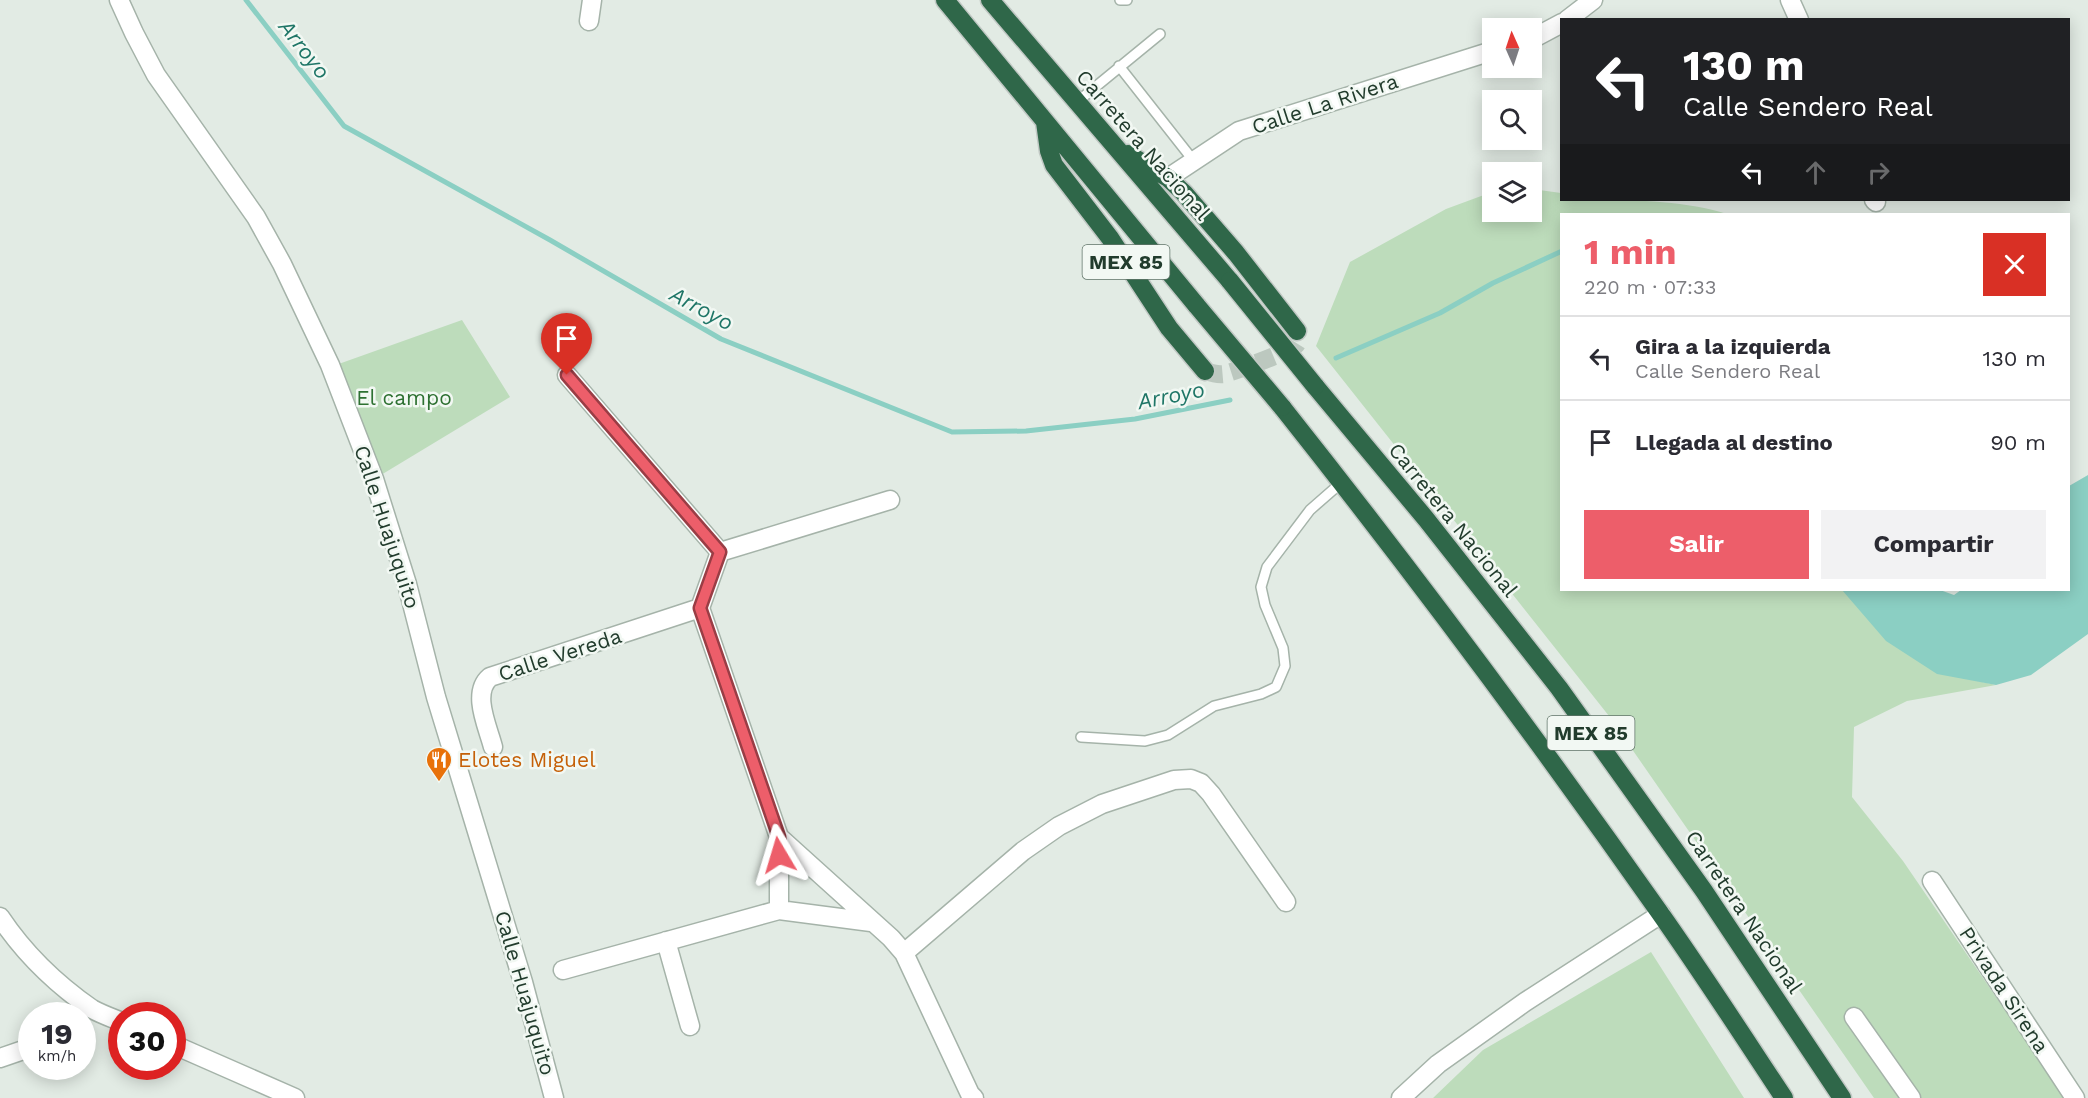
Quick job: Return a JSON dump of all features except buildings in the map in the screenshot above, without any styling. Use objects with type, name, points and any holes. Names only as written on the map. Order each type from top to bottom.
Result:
[{"type":"highway","name":"MEX 85","points":[[945,0],[1282,407],[1383,534],[1661,914],[1785,1098]]},
{"type":"highway","name":"Carretera Nacional","points":[[990,0],[1230,281],[1426,519],[1559,688],[1704,891],[1842,1098]]},
{"type":"highway","name":"MEX 85","points":[[1045,120],[1049,151],[1054,165],[1110,238],[1169,328],[1205,371]]},
{"type":"highway","name":"MEX 85","points":[[1113,145],[1168,178],[1184,193],[1236,253],[1297,331]]},
{"type":"street","name":"Calle Huajuquito","points":[[120,0],[156,75],[256,217],[282,264],[330,365],[374,479],[407,584],[436,697],[523,982],[554,1098]]},
{"type":"street","points":[[589,21],[592,0]]},
{"type":"street","points":[[1570,18],[1593,0]]},
{"type":"street","points":[[1790,0],[1798,18]]},
{"type":"street","points":[[1542,34],[1560,24]]},
{"type":"street","name":"Calle La Rivera","points":[[1168,178],[1239,131],[1482,54]]},
{"type":"street","points":[[567,375],[720,552]]},
{"type":"street","points":[[720,552],[890,500]]},
{"type":"street","points":[[720,552],[700,608],[779,837],[779,910]]},
{"type":"street","name":"Calle Vereda","points":[[493,747],[481,701],[484,682],[490,677],[700,608]]},
{"type":"street","points":[[904,953],[1023,851],[1059,826],[1102,804],[1174,780],[1191,778],[1201,783],[1286,902]]},
{"type":"street","points":[[779,837],[891,938],[904,953],[971,1097]]},
{"type":"street","name":"Privada Sirena","points":[[1932,881],[2075,1098]]},
{"type":"street","points":[[563,970],[779,910],[871,922]]},
{"type":"street","points":[[1401,1098],[1438,1064],[1515,1009],[1661,914]]},
{"type":"street","points":[[0,917],[13,937],[75,1002]]},
{"type":"street","points":[[666,941],[690,1026]]},
{"type":"street","points":[[1854,1017],[1911,1098]]},
{"type":"street","points":[[186,1050],[295,1098]]},
{"type":"street","points":[[0,1058],[18,1052]]},
{"type":"lane","points":[[1120,0],[1127,0]]},
{"type":"lane","points":[[1077,102],[1160,34]]},
{"type":"lane","points":[[1119,66],[1193,160]]},
{"type":"lane","points":[[1081,737],[1145,741],[1168,735],[1214,706],[1262,694],[1276,687],[1285,666],[1283,648],[1265,605],[1262,587],[1267,567],[1311,510],[1342,482]]},
{"type":"green space","points":[[1542,190],[1560,193],[1560,201],[1667,203],[1723,213],[1560,213],[1560,591],[1865,591],[1969,679],[1996,685],[1907,701],[1854,727],[1852,797],[1903,861],[2065,1098],[1874,1098],[1609,716],[1316,346],[1350,262],[1446,209],[1482,196],[1482,222],[1542,222]]},
{"type":"green space","name":"El campo","points":[[462,320],[510,397],[376,478],[333,366]]},
{"type":"green space","points":[[1651,952],[1744,1098],[1433,1098],[1483,1050]]},
{"type":"water","points":[[2088,475],[2088,634],[2031,675],[1996,685],[1937,674],[1886,641],[1843,591],[1943,591],[1954,595],[1960,591],[2070,591],[2070,485]]},
{"type":"waterway","name":"Arroyo","points":[[246,0],[344,126],[550,240],[721,339],[952,432],[1026,431],[1135,419],[1230,400]]},
{"type":"waterway","name":"Arroyo","points":[[1336,358],[1440,313],[1493,283],[1560,252]]},
{"type":"tunnel","points":[[1205,371],[1224,374],[1284,352],[1296,345],[1299,338],[1297,331]]},
{"type":"place","name":"Elotes Miguel","points":[[439,783]]},
{"type":"route","points":[[567,375],[720,552],[700,608],[779,837],[779,855]]}]
